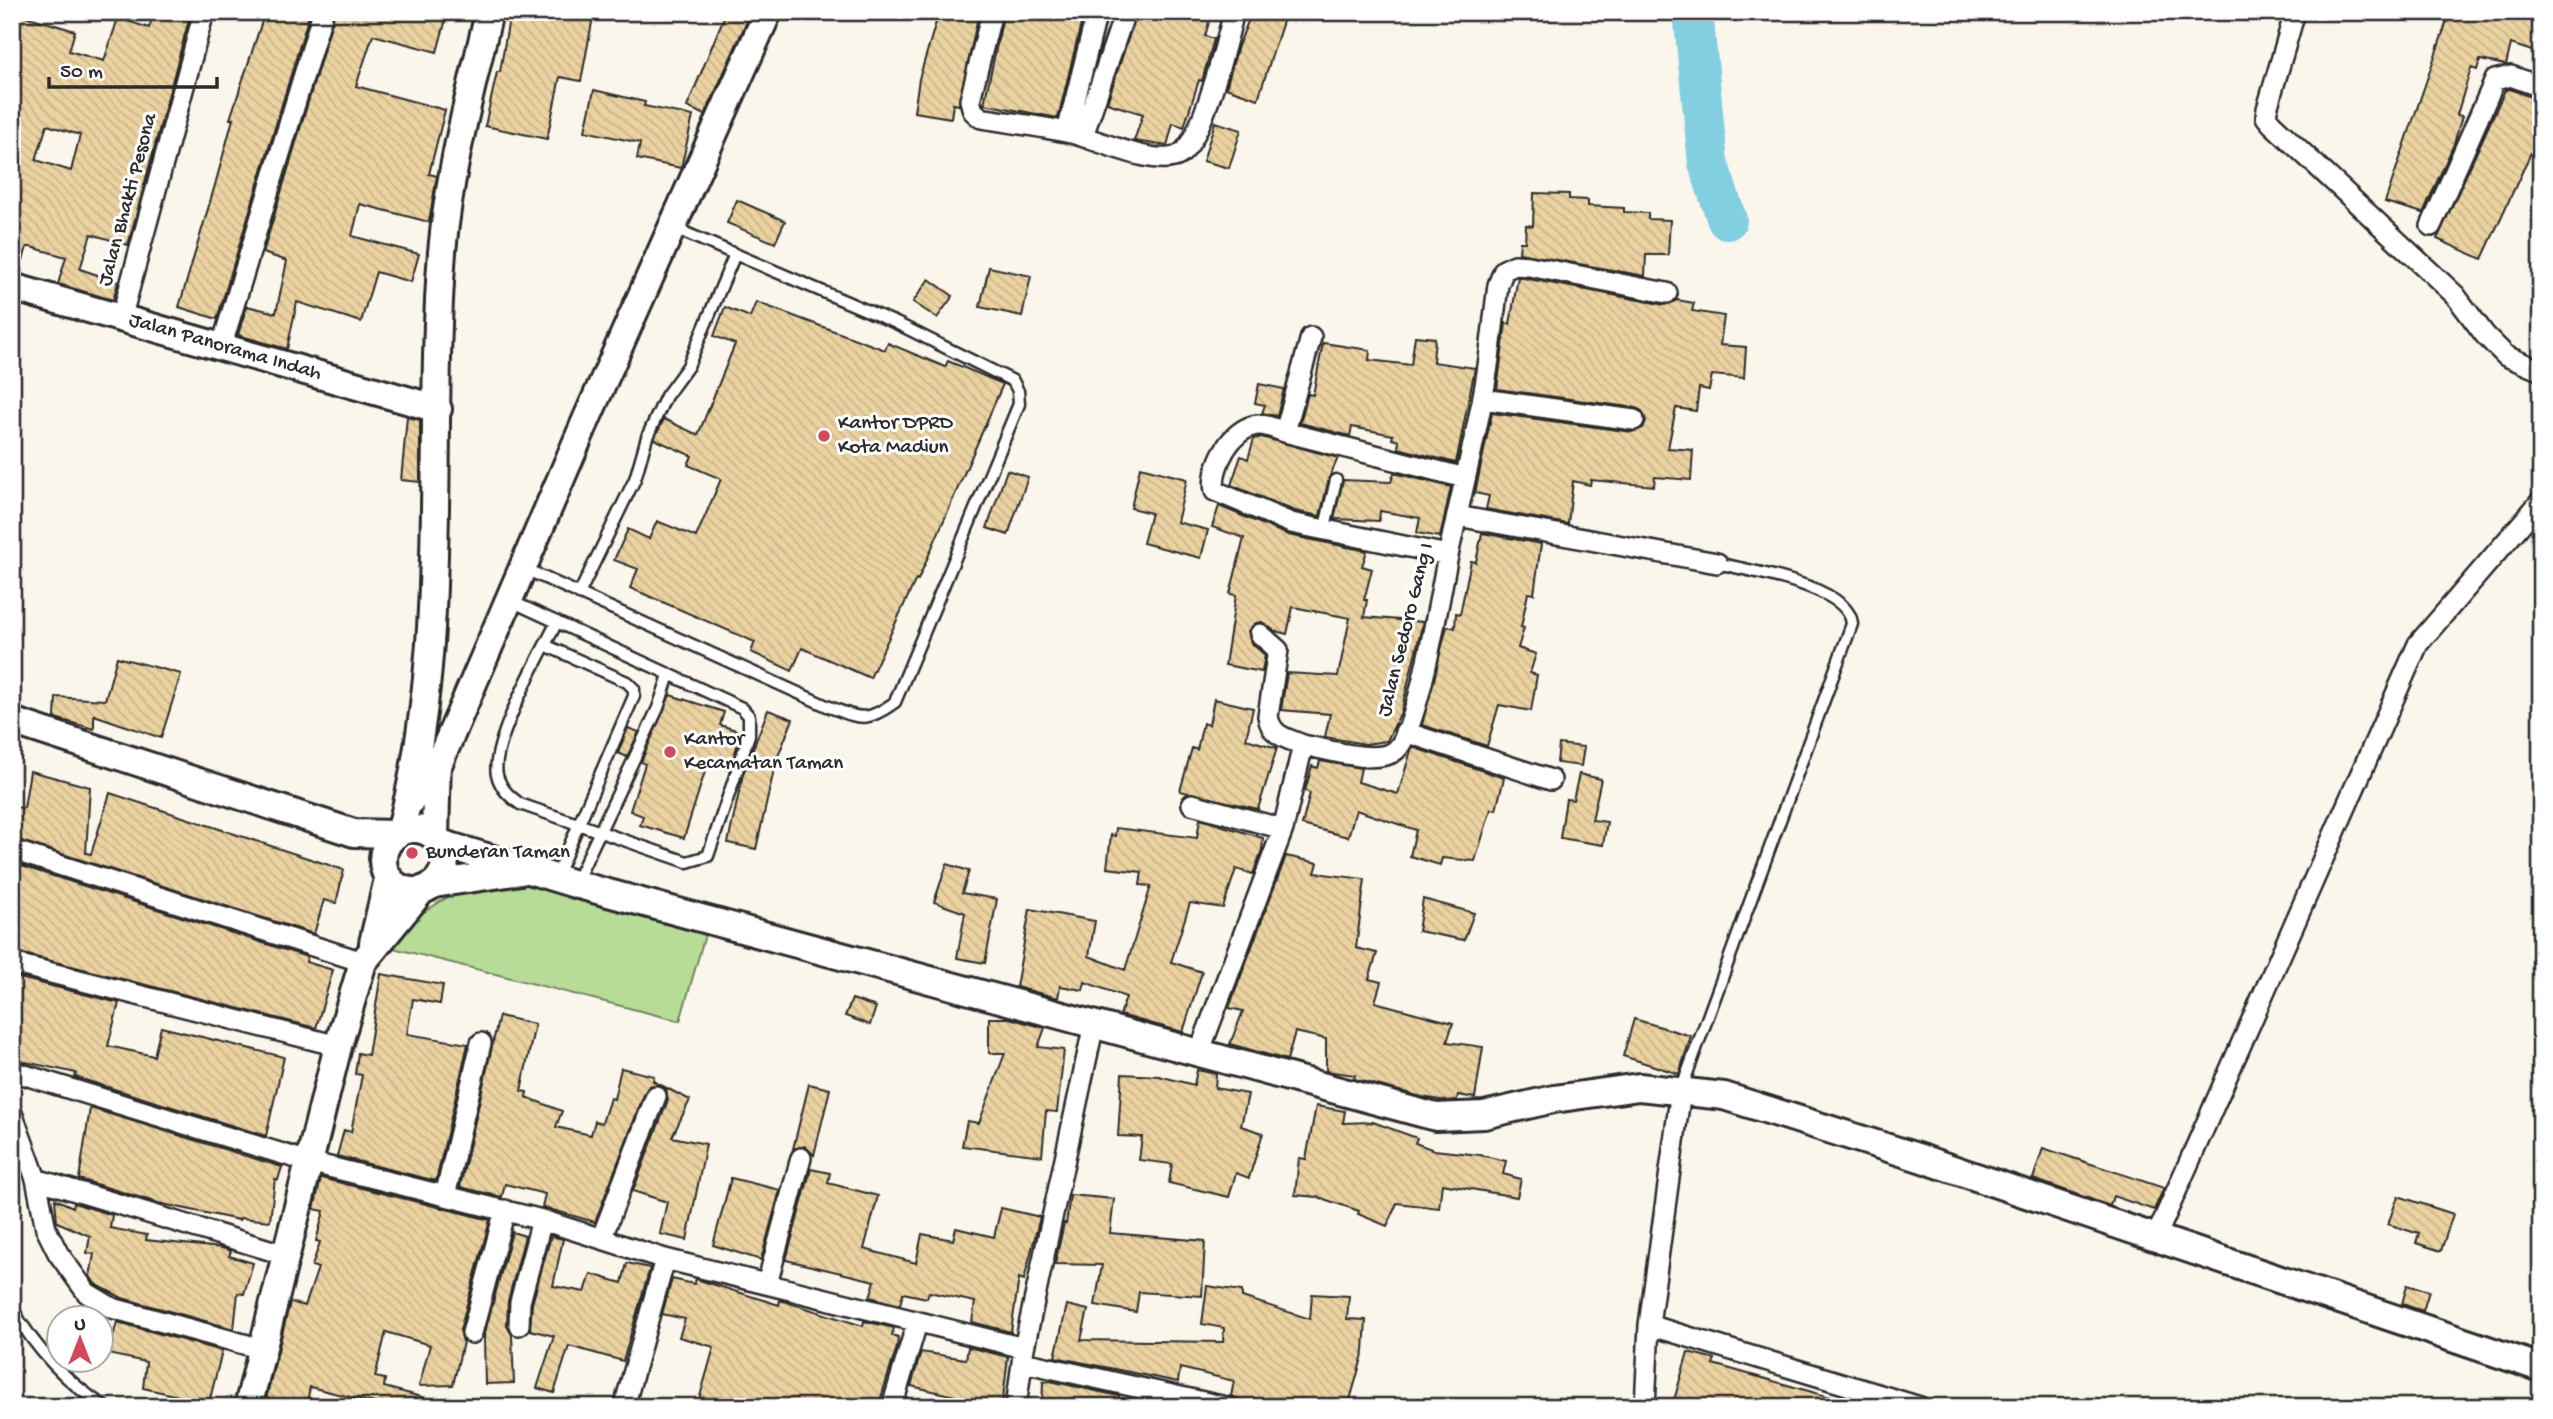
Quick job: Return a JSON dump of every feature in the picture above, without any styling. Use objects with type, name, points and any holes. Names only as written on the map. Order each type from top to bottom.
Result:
[{"type":"street","name":"Jalan Bhakti Pesona","points":[[121,318],[204,12]]},
{"type":"street","points":[[221,348],[323,12]]},
{"type":"street","points":[[248,1407],[338,1045],[367,955],[386,874],[384,850],[398,833],[409,803],[423,714],[437,557],[443,249],[458,152],[489,12]]},
{"type":"street","points":[[409,803],[439,765],[508,599],[768,12]]},
{"type":"street","points":[[992,12],[970,100],[973,111],[981,118],[1075,134],[1136,154],[1170,158],[1180,155],[1195,134],[1208,103],[1234,12]]},
{"type":"street","points":[[1075,134],[1097,12]]},
{"type":"street","points":[[1075,134],[1125,12]]},
{"type":"street","points":[[2295,12],[2266,117],[2455,295],[2485,335],[2506,356],[2541,371]]},
{"type":"street","points":[[2431,226],[2495,80],[2511,76],[2541,87]]},
{"type":"street","name":"Jalan Sedoro Gang I","points":[[1260,634],[1278,650],[1268,716],[1269,726],[1281,736],[1303,744],[1367,757],[1382,756],[1396,749],[1419,691],[1483,399],[1498,285],[1504,270],[1510,265],[1667,293]]},
{"type":"street","name":"Jalan Panorama Indah","points":[[12,287],[438,409]]},
{"type":"street","points":[[1286,432],[1311,337]]},
{"type":"street","points":[[1483,399],[1634,420]]},
{"type":"street","points":[[1448,555],[1291,523],[1215,491],[1214,475],[1235,436],[1247,427],[1262,424],[1465,478]]},
{"type":"street","points":[[2156,1237],[2418,644],[2541,501]]},
{"type":"street","points":[[1457,516],[1717,563]]},
{"type":"street","points":[[367,955],[445,865],[438,840],[439,765],[423,714]]},
{"type":"street","points":[[13,724],[354,832],[398,833],[419,829],[438,840],[529,870],[1401,1110],[1450,1118],[1484,1115],[1603,1090],[1639,1087],[1724,1096],[2156,1237],[2541,1368]]},
{"type":"street","points":[[1405,732],[1551,780]]},
{"type":"street","points":[[1199,1053],[1283,829],[1303,744]]},
{"type":"street","points":[[1192,804],[1283,829]]},
{"type":"street","points":[[299,816],[386,874],[403,890],[529,870]]},
{"type":"street","points":[[12,850],[367,955]]},
{"type":"street","points":[[12,964],[338,1045]]},
{"type":"street","points":[[1016,1407],[1024,1355],[1094,1024]]},
{"type":"street","points":[[445,1196],[481,1043]]},
{"type":"street","points":[[12,1071],[309,1162],[505,1210],[665,1258],[1226,1407]]},
{"type":"street","points":[[1645,1407],[1649,1325],[1681,1090]]},
{"type":"street","points":[[601,1237],[628,1176],[656,1096]]},
{"type":"street","points":[[12,1113],[36,1179],[46,1229],[58,1253],[93,1298],[112,1308],[262,1349]]},
{"type":"street","points":[[767,1284],[802,1158]]},
{"type":"street","points":[[36,1179],[286,1255]]},
{"type":"street","points":[[472,1333],[505,1210]]},
{"type":"street","points":[[519,1325],[520,1302],[542,1220]]},
{"type":"street","points":[[624,1407],[665,1258]]},
{"type":"street","points":[[892,1407],[917,1323]]},
{"type":"street","points":[[1649,1325],[1920,1407]]},
{"type":"lane","points":[[522,568],[827,706],[864,719],[878,715],[895,702],[1019,404],[1018,391],[1013,381],[896,323],[672,227]]},
{"type":"lane","points":[[579,594],[635,479],[647,437],[666,396],[688,366],[735,254]]},
{"type":"lane","points":[[1324,531],[1336,480]]},
{"type":"lane","points":[[1681,1090],[1852,624],[1851,614],[1841,602],[1824,593],[1717,563]]},
{"type":"lane","points":[[508,599],[742,708],[749,716],[749,734],[708,856],[687,862],[598,834],[520,804],[504,792],[496,772],[502,736],[556,622]]},
{"type":"lane","points":[[545,645],[627,682],[634,689],[634,696],[575,825],[566,880]]},
{"type":"lane","points":[[566,880],[598,834],[658,708],[669,675]]},
{"type":"lane","points":[[12,1308],[30,1339],[48,1359],[105,1407]]},
{"type":"green space","points":[[529,877],[707,928],[680,1021],[385,946],[402,926],[454,893]]},
{"type":"building","points":[[12,12],[75,31],[69,51],[104,61],[118,18],[149,28],[154,12],[191,12],[128,245],[91,234],[80,269],[118,282],[113,300],[58,284],[66,257],[31,247],[27,247],[19,273],[12,272]],"holes":[[[47,125],[80,135],[71,171],[36,160]]]},
{"type":"building","points":[[265,12],[310,12],[217,319],[179,307],[233,119],[230,119]]},
{"type":"building","points":[[335,12],[448,12],[437,52],[373,35],[356,86],[445,110],[429,174],[437,176],[429,222],[360,204],[352,236],[419,254],[411,282],[376,272],[361,322],[297,302],[287,349],[238,335],[247,306],[276,313],[287,261],[263,253]]},
{"type":"building","points":[[510,12],[594,12],[581,81],[560,77],[547,139],[485,126],[497,72],[500,72]]},
{"type":"building","points":[[726,12],[751,12],[705,115],[687,107]]},
{"type":"building","points":[[939,12],[979,12],[959,105],[953,104],[951,118],[914,112],[919,79]]},
{"type":"building","points":[[1004,12],[1084,12],[1058,118],[984,104]]},
{"type":"building","points":[[1137,12],[1212,12],[1205,36],[1214,39],[1202,81],[1199,80],[1184,127],[1173,123],[1167,146],[1134,141],[1143,114],[1107,103]]},
{"type":"building","points":[[1255,12],[1286,12],[1258,99],[1226,88],[1238,46],[1249,19],[1252,20]]},
{"type":"building","points":[[2450,12],[2541,12],[2541,54],[2511,44],[2506,65],[2480,60],[2477,70],[2471,68],[2457,115],[2462,116],[2454,144],[2423,213],[2385,202]]},
{"type":"building","points":[[2510,89],[2541,101],[2541,131],[2482,259],[2437,239],[2505,90]]},
{"type":"building","points":[[594,90],[645,102],[644,106],[693,116],[681,168],[637,159],[640,143],[585,131]]},
{"type":"building","points":[[1215,122],[1241,130],[1229,168],[1203,161]]},
{"type":"building","points":[[1534,193],[1569,194],[1569,199],[1588,200],[1588,206],[1624,208],[1624,212],[1648,213],[1648,219],[1670,220],[1668,255],[1646,255],[1645,276],[1519,253],[1520,242],[1525,242],[1526,225],[1533,226]]},
{"type":"building","points":[[737,200],[785,221],[775,243],[727,223]]},
{"type":"building","points":[[989,267],[1031,276],[1022,316],[980,307]]},
{"type":"building","points":[[1518,277],[1665,305],[1677,300],[1694,303],[1692,311],[1724,316],[1720,345],[1746,347],[1744,378],[1712,375],[1709,390],[1699,388],[1696,411],[1676,408],[1668,448],[1693,450],[1691,480],[1655,477],[1654,486],[1591,480],[1590,485],[1573,481],[1568,524],[1486,509],[1489,496],[1475,493],[1492,413],[1632,432],[1643,428],[1646,421],[1642,411],[1636,408],[1497,389],[1506,323],[1510,324]]},
{"type":"building","points":[[929,279],[953,296],[937,318],[913,302]]},
{"type":"building","points":[[756,302],[885,350],[888,343],[945,367],[948,361],[1003,384],[918,580],[916,579],[870,678],[802,648],[792,671],[751,652],[755,642],[630,588],[638,569],[614,560],[628,529],[649,539],[657,521],[696,537],[721,479],[688,465],[692,456],[654,439],[664,419],[698,435],[735,344],[714,336],[725,307],[750,317]]},
{"type":"building","points":[[1415,336],[1435,338],[1433,362],[1475,368],[1456,463],[1398,448],[1399,441],[1392,439],[1393,435],[1352,427],[1350,436],[1300,423],[1308,394],[1313,395],[1323,343],[1370,350],[1369,360],[1411,365]]},
{"type":"building","points":[[1259,384],[1284,389],[1277,416],[1262,413],[1265,405],[1255,403]]},
{"type":"building","points":[[407,417],[420,420],[420,482],[401,480]]},
{"type":"building","points":[[1261,437],[1338,458],[1329,478],[1320,516],[1295,511],[1231,485],[1241,456],[1248,459],[1254,439]]},
{"type":"building","points":[[1140,467],[1187,479],[1177,522],[1208,530],[1201,558],[1143,543],[1151,513],[1131,508]]},
{"type":"building","points":[[1007,470],[1028,477],[1008,535],[987,528]]},
{"type":"building","points":[[1394,473],[1451,487],[1440,537],[1417,533],[1420,518],[1380,511],[1379,521],[1334,519],[1343,480],[1391,482]]},
{"type":"building","points":[[1219,506],[1288,535],[1367,551],[1362,566],[1372,569],[1364,600],[1367,600],[1364,617],[1423,622],[1401,712],[1387,741],[1365,744],[1325,737],[1330,714],[1281,710],[1287,673],[1338,676],[1350,618],[1293,607],[1287,634],[1275,631],[1262,622],[1256,623],[1248,631],[1251,643],[1265,655],[1262,672],[1225,665],[1236,595],[1230,594],[1244,538],[1212,527]]},
{"type":"building","points":[[1482,533],[1541,544],[1534,594],[1528,593],[1521,627],[1524,628],[1518,648],[1536,654],[1530,673],[1537,675],[1531,711],[1499,705],[1487,746],[1422,725],[1447,626],[1455,628],[1456,613],[1460,614],[1471,561],[1476,562]]},
{"type":"building","points":[[117,657],[181,674],[161,738],[94,715],[94,729],[55,718],[56,697],[105,700]]},
{"type":"building","points":[[670,695],[724,712],[720,725],[742,732],[729,770],[708,762],[684,838],[640,825],[643,816],[630,811],[645,764],[641,762]]},
{"type":"building","points":[[1214,699],[1253,708],[1246,739],[1277,748],[1258,809],[1180,791],[1192,748],[1197,750],[1203,723],[1209,725]]},
{"type":"building","points":[[768,710],[793,719],[776,761],[756,849],[728,843],[743,774]]},
{"type":"building","points":[[628,728],[639,732],[627,757],[618,753]]},
{"type":"building","points":[[1559,744],[1584,747],[1581,766],[1557,763]]},
{"type":"building","points":[[1412,747],[1504,778],[1496,810],[1491,809],[1475,861],[1442,858],[1440,865],[1410,856],[1416,830],[1356,810],[1348,837],[1302,825],[1310,793],[1305,791],[1312,766],[1318,768],[1320,761],[1361,768],[1358,782],[1398,794]]},
{"type":"building","points":[[30,771],[90,787],[86,853],[91,854],[110,793],[344,870],[336,903],[324,900],[314,934],[12,838],[12,807],[24,808]]},
{"type":"building","points":[[1579,774],[1601,779],[1592,820],[1607,822],[1603,845],[1560,838],[1566,799],[1573,800]]},
{"type":"building","points":[[1200,819],[1263,838],[1262,850],[1253,874],[1236,869],[1223,908],[1190,903],[1171,962],[1202,972],[1183,1032],[1120,1015],[1126,997],[1085,982],[1083,990],[1060,986],[1058,998],[1016,987],[1030,909],[1095,921],[1089,956],[1125,970],[1151,886],[1140,885],[1142,872],[1107,868],[1111,835],[1115,836],[1116,828],[1197,838]]},
{"type":"building","points":[[1286,856],[1318,863],[1315,873],[1365,879],[1356,948],[1377,953],[1369,979],[1381,982],[1375,1002],[1453,1023],[1447,1042],[1483,1047],[1475,1098],[1458,1095],[1457,1100],[1446,1101],[1422,1097],[1354,1079],[1355,1075],[1326,1071],[1326,1039],[1295,1032],[1287,1060],[1230,1044],[1243,1011],[1229,1008]]},
{"type":"building","points":[[12,863],[307,957],[306,962],[333,970],[316,1028],[12,951]]},
{"type":"building","points":[[947,864],[969,871],[962,893],[997,899],[985,963],[957,958],[965,913],[934,902]]},
{"type":"building","points":[[1423,899],[1474,913],[1464,940],[1418,931]]},
{"type":"building","points":[[381,974],[443,985],[440,1004],[413,999],[407,1034],[468,1044],[436,1181],[337,1156],[344,1130],[351,1132],[362,1075],[355,1074],[358,1053],[368,1055]]},
{"type":"building","points":[[12,976],[119,1003],[108,1046],[154,1056],[161,1027],[284,1057],[266,1136],[75,1077],[76,1073],[12,1059]]},
{"type":"building","points":[[852,999],[876,1007],[870,1025],[845,1016]]},
{"type":"building","points":[[499,1016],[535,1024],[521,1091],[527,1092],[526,1097],[562,1111],[556,1127],[591,1135],[595,1121],[602,1123],[610,1098],[614,1099],[621,1068],[654,1076],[653,1081],[659,1084],[649,1086],[645,1092],[595,1222],[542,1207],[545,1194],[505,1184],[502,1197],[460,1187]]},
{"type":"building","points":[[989,1018],[1009,1018],[1045,1028],[1038,1047],[1064,1050],[1057,1112],[1046,1111],[1042,1156],[962,1146],[967,1121],[979,1123],[1005,1053],[989,1053]]},
{"type":"building","points":[[1634,1019],[1691,1036],[1679,1074],[1623,1056]]},
{"type":"building","points":[[1197,1070],[1216,1074],[1215,1088],[1248,1094],[1241,1126],[1263,1133],[1249,1178],[1236,1173],[1229,1197],[1169,1183],[1172,1164],[1139,1160],[1142,1137],[1118,1136],[1122,1074],[1159,1076],[1194,1085]]},
{"type":"building","points":[[809,1084],[830,1089],[814,1155],[805,1146],[793,1149]]},
{"type":"building","points":[[662,1086],[690,1100],[672,1137],[706,1144],[687,1240],[660,1234],[667,1202],[633,1191],[668,1100],[666,1089]]},
{"type":"building","points":[[1316,1106],[1345,1111],[1343,1123],[1373,1122],[1417,1138],[1415,1143],[1434,1150],[1506,1161],[1503,1174],[1521,1179],[1517,1197],[1442,1184],[1439,1208],[1397,1203],[1387,1226],[1358,1214],[1359,1211],[1318,1197],[1295,1195],[1299,1158],[1306,1159]]},
{"type":"building","points":[[90,1108],[282,1167],[278,1180],[275,1179],[270,1221],[239,1220],[158,1203],[79,1179]]},
{"type":"building","points":[[2043,1148],[2164,1188],[2154,1210],[2113,1196],[2110,1206],[2033,1179]]},
{"type":"building","points":[[811,1169],[830,1173],[828,1183],[878,1196],[864,1249],[916,1263],[922,1234],[953,1240],[956,1228],[994,1237],[1001,1208],[1040,1217],[1024,1280],[1019,1278],[1011,1332],[972,1322],[975,1302],[929,1292],[927,1298],[903,1293],[900,1305],[870,1297],[875,1281],[786,1260]]},
{"type":"building","points":[[321,1178],[490,1220],[460,1330],[463,1342],[453,1385],[419,1386],[430,1345],[386,1332],[375,1377],[385,1379],[384,1387],[437,1401],[436,1407],[377,1407],[378,1404],[310,1387],[306,1407],[264,1407],[290,1302],[305,1306],[318,1268],[312,1266],[320,1242],[316,1241],[324,1211],[314,1209]]},
{"type":"building","points":[[731,1178],[780,1190],[761,1260],[713,1245]]},
{"type":"building","points":[[1070,1195],[1114,1199],[1110,1233],[1205,1241],[1202,1296],[1139,1292],[1136,1312],[1095,1305],[1102,1265],[1055,1264],[1064,1223],[1066,1224]]},
{"type":"building","points":[[2398,1196],[2453,1214],[2441,1251],[2416,1243],[2419,1234],[2388,1224]]},
{"type":"building","points":[[55,1199],[73,1207],[74,1203],[112,1215],[110,1228],[147,1235],[146,1240],[222,1248],[231,1251],[229,1256],[253,1263],[244,1294],[238,1293],[234,1329],[122,1298],[95,1284],[90,1276],[94,1254],[87,1253],[90,1236],[57,1222]]},
{"type":"building","points":[[512,1232],[525,1236],[508,1301],[507,1325],[512,1335],[514,1383],[485,1384],[484,1336]]},
{"type":"building","points":[[551,1236],[563,1239],[553,1286],[585,1292],[591,1274],[622,1283],[627,1263],[650,1268],[623,1361],[569,1346],[554,1393],[537,1388],[554,1336],[530,1330],[532,1304]]},
{"type":"building","points":[[672,1279],[694,1284],[696,1279],[779,1305],[780,1300],[863,1326],[864,1321],[894,1328],[892,1335],[898,1337],[897,1347],[878,1407],[697,1407],[714,1347],[679,1337],[685,1319],[662,1314]]},
{"type":"building","points":[[2407,1285],[2429,1291],[2423,1311],[2402,1304]]},
{"type":"building","points":[[1207,1286],[1242,1291],[1242,1297],[1310,1319],[1312,1294],[1349,1296],[1347,1319],[1366,1320],[1364,1351],[1348,1407],[1251,1404],[1231,1396],[1234,1381],[1180,1368],[1178,1382],[1055,1357],[1067,1305],[1088,1310],[1081,1340],[1223,1342],[1224,1328],[1202,1324]]},
{"type":"building","points":[[117,1322],[222,1351],[209,1403],[143,1388],[146,1362],[116,1356]]},
{"type":"building","points":[[968,1347],[1008,1357],[1002,1407],[954,1407],[955,1396],[911,1386],[921,1352],[966,1359]]},
{"type":"building","points":[[1688,1352],[1715,1359],[1713,1364],[1844,1401],[1843,1407],[1672,1407]]},
{"type":"building","points":[[1050,1381],[1119,1396],[1119,1407],[1042,1407],[1043,1382]]},
{"type":"waterway","points":[[1693,12],[1708,163],[1727,220]]},
{"type":"place","name":"Kantor DPRD Kota Madiun","points":[[824,436]]},
{"type":"place","name":"Kantor Kecamatan Taman","points":[[670,752]]},
{"type":"place","name":"Bunderan Taman","points":[[412,853]]}]
